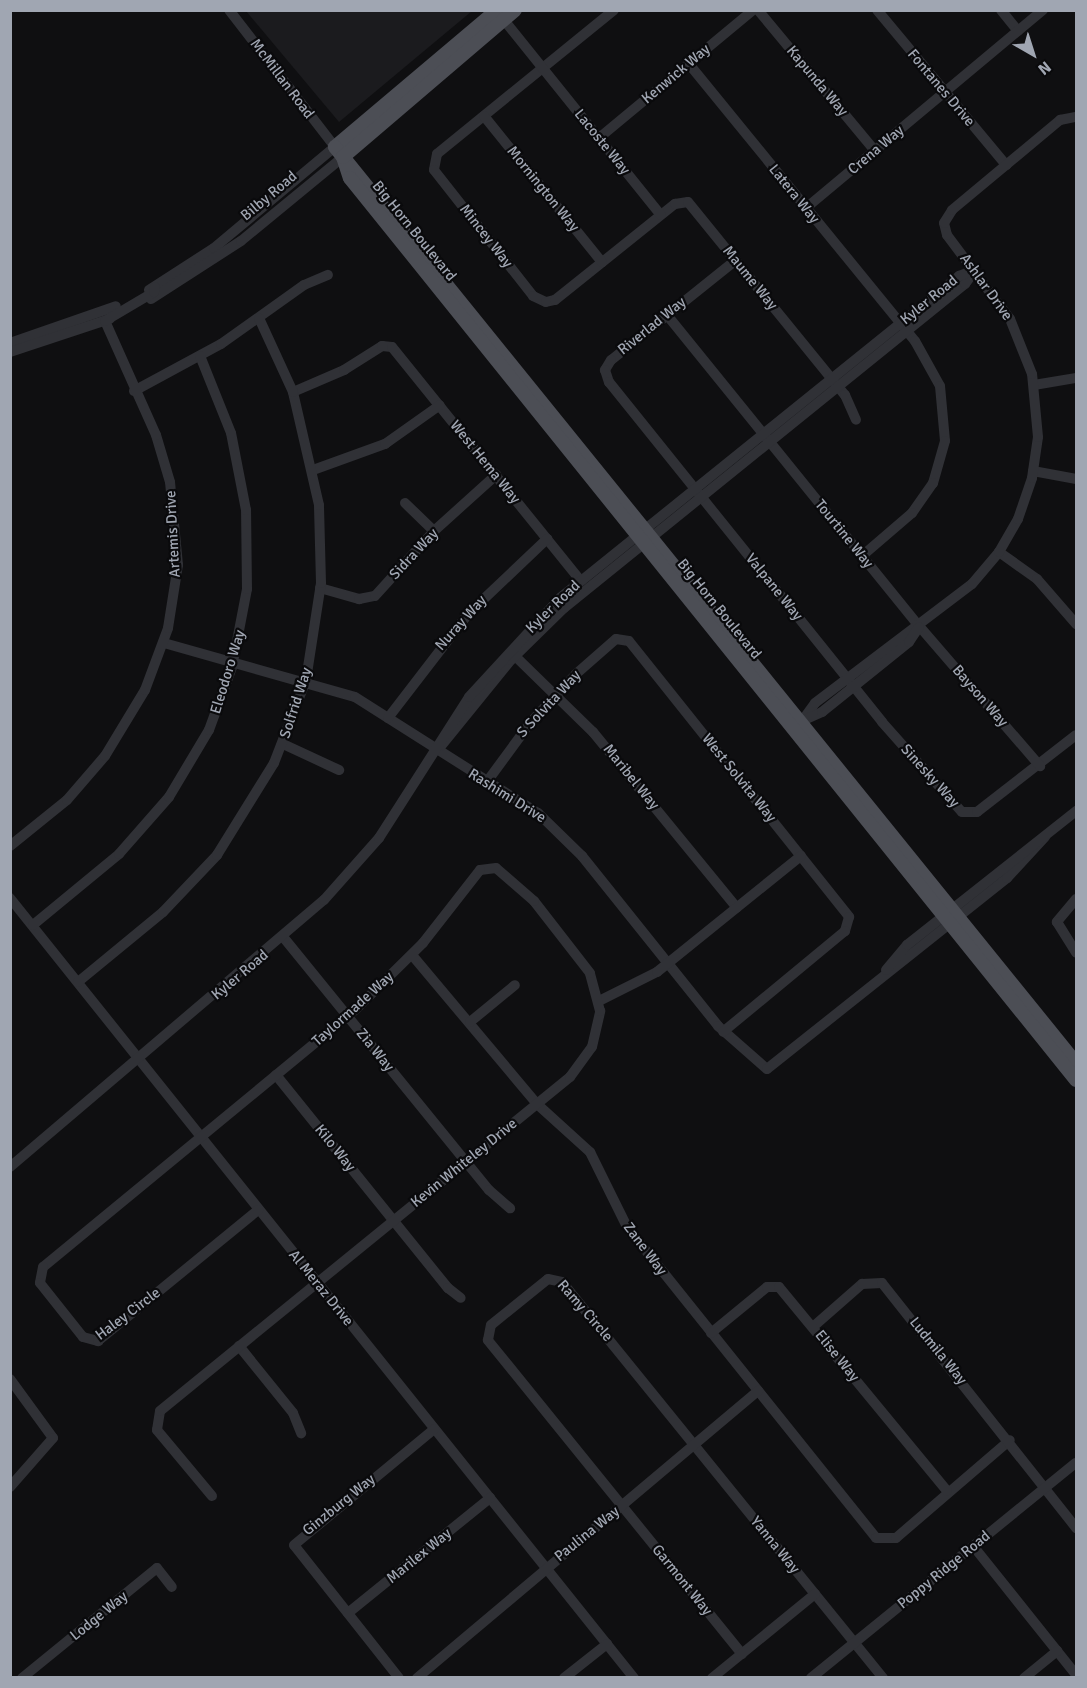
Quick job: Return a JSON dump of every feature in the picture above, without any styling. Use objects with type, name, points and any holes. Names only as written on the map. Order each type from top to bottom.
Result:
[{"type":"main road","name":"Bilby Road","points":[[339,152],[501,15],[515,10]]},
{"type":"main road","name":"Big Horn Boulevard","points":[[339,152],[350,178],[801,721],[1077,1080]]},
{"type":"main road","name":"Big Horn Boulevard","points":[[645,534],[952,916],[1077,1063]]},
{"type":"street","name":"McMillan Road","points":[[229,10],[339,152]]},
{"type":"street","name":"Mincey Way","points":[[614,10],[544,70],[437,154],[433,166],[533,296],[552,302],[661,215]]},
{"type":"street","name":"Kenwick Way","points":[[599,138],[753,10]]},
{"type":"street","name":"Kapunda Way","points":[[758,10],[875,151]]},
{"type":"street","name":"Fontanes Drive","points":[[877,10],[1006,165]]},
{"type":"street","points":[[1001,10],[1018,31]]},
{"type":"street","name":"Crena Way","points":[[806,208],[1043,10]]},
{"type":"street","name":"Lacoste Way","points":[[501,15],[661,215]]},
{"type":"street","name":"Latera Way","points":[[688,64],[903,327],[927,358],[940,386],[946,419],[943,452],[920,504],[862,556]]},
{"type":"street","name":"Mornington Way","points":[[484,116],[603,262]]},
{"type":"street","name":"Ashlar Drive","points":[[801,721],[818,715],[850,682],[972,584],[999,552],[1021,512],[1034,471],[1038,425],[1034,385],[1010,319],[947,236],[945,219],[1063,118],[1077,117]]},
{"type":"street","name":"Bilby Road","points":[[10,343],[82,321],[155,287],[214,248],[339,152]]},
{"type":"street","name":"Bilby Road","points":[[10,352],[105,321],[220,255],[339,152]]},
{"type":"street","name":"Maume Way","points":[[661,215],[678,202],[688,202],[835,382],[856,420]]},
{"type":"street","name":"Riverlad Way","points":[[697,492],[605,374],[610,360],[736,260]]},
{"type":"street","name":"Kyler Road","points":[[10,1167],[284,938],[362,860],[437,750],[515,656],[564,608],[645,534],[903,327],[965,284],[975,270]]},
{"type":"street","points":[[134,391],[200,356],[259,318],[304,285],[328,274]]},
{"type":"street","points":[[105,321],[154,292],[155,287]]},
{"type":"street","name":"Tourtine Way","points":[[667,315],[920,627]]},
{"type":"street","name":"Solfrid Way","points":[[78,982],[163,912],[208,865],[254,801],[283,744],[306,680],[320,588],[321,530],[314,470],[293,392],[259,318]]},
{"type":"street","name":"Artemis Drive","points":[[10,846],[66,800],[105,756],[141,698],[164,643],[177,581],[173,498],[162,451],[105,321]]},
{"type":"street","name":"West Hema Way","points":[[293,392],[388,346],[440,405],[580,580]]},
{"type":"street","name":"Eleodoro Way","points":[[33,925],[119,854],[169,797],[209,730],[234,662],[247,589],[246,510],[231,433],[200,356]]},
{"type":"street","points":[[1034,385],[1077,378]]},
{"type":"street","points":[[314,470],[386,444],[440,405]]},
{"type":"street","points":[[1034,471],[1077,479]]},
{"type":"street","name":"Sidra Way","points":[[320,588],[359,599],[372,598],[434,531],[496,475]]},
{"type":"street","name":"Valpane Way","points":[[697,492],[850,682]]},
{"type":"street","points":[[405,503],[434,531]]},
{"type":"street","name":"Kyler Road","points":[[437,750],[448,725],[488,674],[580,580],[645,534]]},
{"type":"street","name":"Nuray Way","points":[[388,718],[463,620],[548,539]]},
{"type":"street","points":[[999,552],[1037,579],[1077,624]]},
{"type":"street","name":"Bayson Way","points":[[920,627],[1040,766]]},
{"type":"street","name":"S Solvita Way","points":[[486,783],[556,693],[614,641],[624,638]]},
{"type":"street","name":"West Solvita Way","points":[[624,638],[801,856],[850,921],[845,931],[723,1032]]},
{"type":"street","name":"Rashimi Drive","points":[[164,643],[306,680],[355,697],[562,833],[723,1032],[767,1069],[884,972],[907,945],[952,916]]},
{"type":"street","name":"Maribel Way","points":[[515,656],[594,732],[737,908]]},
{"type":"street","name":"Sinesky Way","points":[[850,682],[965,814],[977,812],[1040,766],[1077,735]]},
{"type":"street","points":[[283,744],[339,770]]},
{"type":"street","points":[[952,916],[1077,811]]},
{"type":"street","points":[[599,1001],[668,964],[801,856]]},
{"type":"street","name":"Taylormade Way","points":[[201,1138],[348,1016],[412,955],[480,870],[489,866]]},
{"type":"street","name":"Kevin Whiteley Drive","points":[[212,1496],[159,1433],[156,1416],[537,1104],[588,1056],[598,1030],[599,1001],[590,973],[542,911],[506,875],[489,866]]},
{"type":"street","name":"Al Meraz Drive","points":[[10,898],[634,1677]]},
{"type":"street","points":[[1077,899],[1057,922],[1077,952]]},
{"type":"street","name":"Zia Way","points":[[284,938],[466,1162],[510,1208]]},
{"type":"street","name":"Zane Way","points":[[412,955],[537,1104],[590,1152],[627,1227],[873,1534],[885,1540],[899,1535],[947,1491]]},
{"type":"street","points":[[470,1022],[515,985]]},
{"type":"street","name":"Kilo Way","points":[[276,1075],[393,1220],[461,1298]]},
{"type":"street","name":"Haley Circle","points":[[201,1138],[41,1270],[42,1286],[83,1337],[92,1342],[101,1339],[258,1209]]},
{"type":"street","name":"Ramy Circle","points":[[622,1506],[488,1340],[491,1324],[548,1279],[562,1282],[696,1447]]},
{"type":"street","name":"Ludmila Way","points":[[814,1326],[862,1284],[882,1283],[1010,1440],[1077,1528]]},
{"type":"street","name":"Elise Way","points":[[711,1333],[774,1285],[814,1326],[947,1491]]},
{"type":"street","points":[[239,1346],[289,1406],[301,1433]]},
{"type":"street","points":[[10,1378],[53,1438],[10,1486]]},
{"type":"street","name":"Paulina Way","points":[[417,1677],[504,1608],[545,1567],[696,1447],[758,1391]]},
{"type":"street","name":"Ginzburg Way","points":[[399,1677],[294,1545],[295,1540],[434,1429]]},
{"type":"street","points":[[947,1491],[1010,1440]]},
{"type":"street","name":"Yanna Way","points":[[696,1447],[883,1677]]},
{"type":"street","name":"Poppy Ridge Road","points":[[811,1677],[1077,1463]]},
{"type":"street","name":"Marilex Way","points":[[348,1613],[490,1498]]},
{"type":"street","name":"Garmont Way","points":[[622,1506],[741,1654]]},
{"type":"street","points":[[974,1546],[1077,1675]]},
{"type":"street","name":"Lodge Way","points":[[22,1677],[157,1568],[172,1587]]},
{"type":"street","points":[[712,1677],[815,1594]]},
{"type":"street","points":[[564,1677],[607,1644]]},
{"type":"street","points":[[1024,1677],[1057,1651]]},
{"type":"shaded area","points":[[246,11],[472,11],[339,122]]}]
